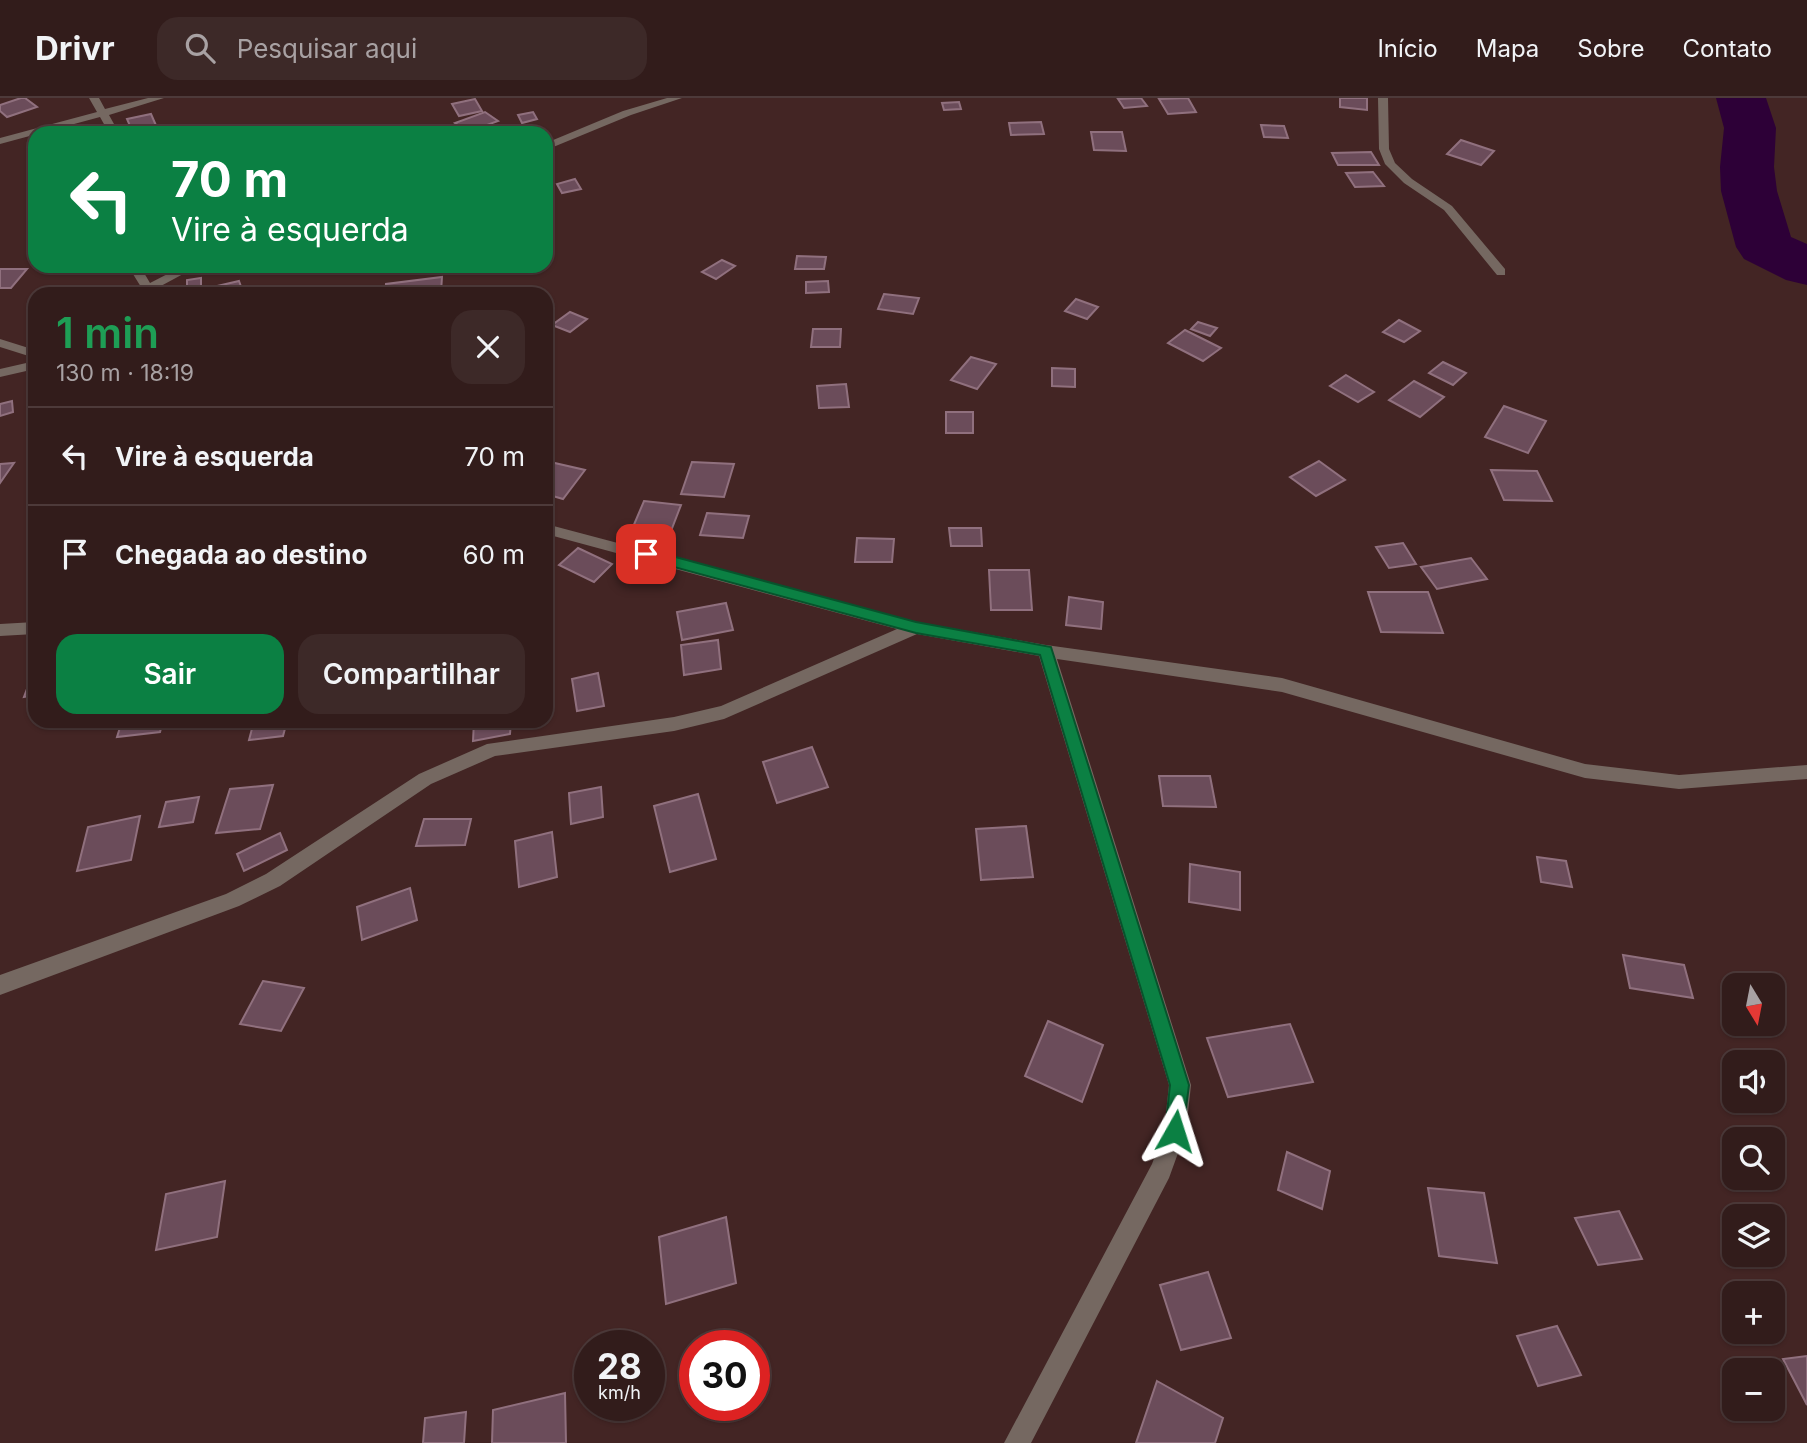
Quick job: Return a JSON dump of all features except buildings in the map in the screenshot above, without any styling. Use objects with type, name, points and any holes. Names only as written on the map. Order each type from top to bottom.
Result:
[{"type":"street","points":[[94,98],[110,126]]},
{"type":"street","points":[[56,126],[159,98]]},
{"type":"street","points":[[553,144],[627,113],[677,98]]},
{"type":"street","points":[[1382,98],[1384,149],[1390,164],[1408,181],[1448,208],[1501,272]]},
{"type":"street","points":[[0,141],[28,133]]},
{"type":"street","points":[[150,287],[178,273]]},
{"type":"street","points":[[0,343],[28,352]]},
{"type":"street","points":[[0,373],[28,367]]},
{"type":"street","points":[[553,531],[916,628],[1046,651],[1282,685],[1585,771],[1679,782],[1807,772]]},
{"type":"street","points":[[0,630],[28,628]]},
{"type":"street","points":[[0,985],[232,900],[273,880],[425,779],[493,749],[674,724],[724,712],[916,628]]},
{"type":"street","points":[[1017,1443],[1161,1170],[1175,1131],[1180,1085],[1046,651]]},
{"type":"waterway","points":[[1741,98],[1750,128],[1747,167],[1749,191],[1765,247],[1807,267]]},
{"type":"route","points":[[646,554],[916,628],[1046,651],[1180,1085],[1175,1131]]}]
